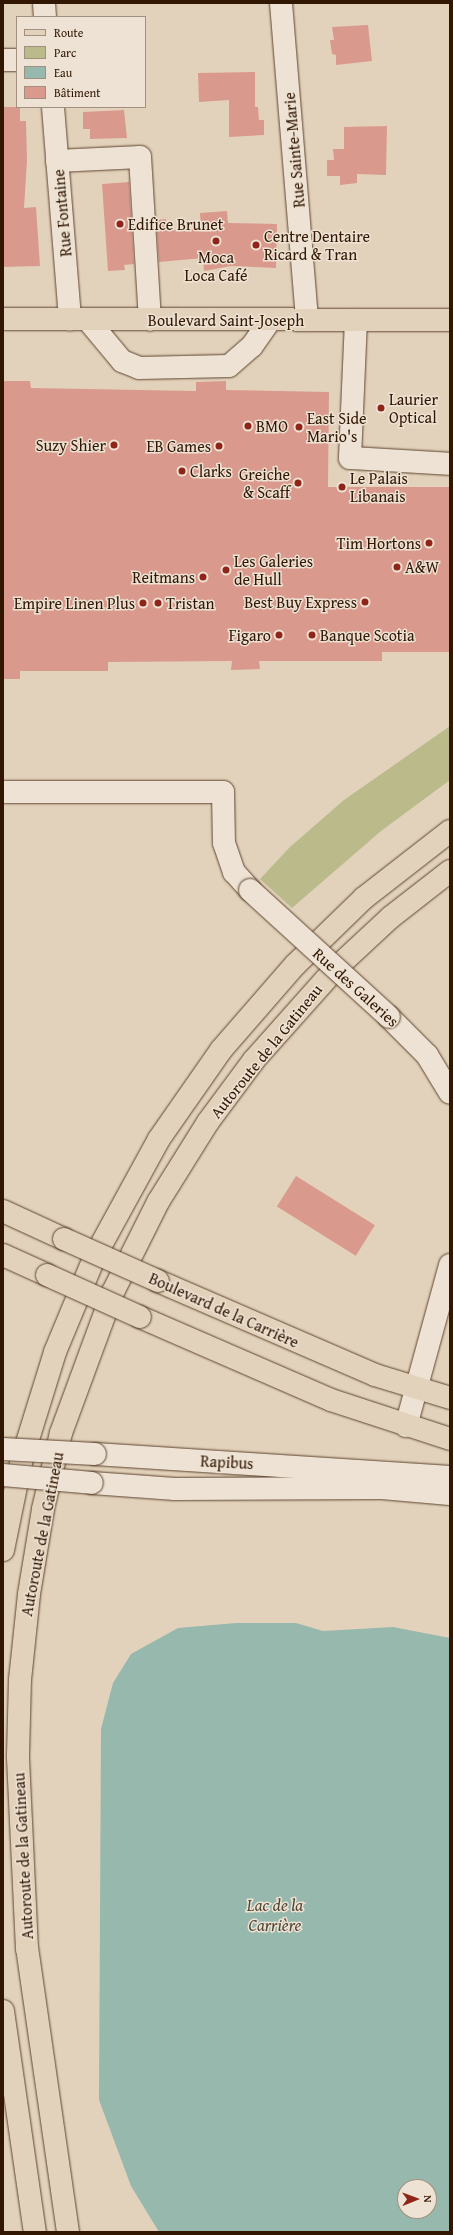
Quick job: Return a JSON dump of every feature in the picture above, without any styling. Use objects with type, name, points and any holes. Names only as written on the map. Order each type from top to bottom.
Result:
[{"type":"main road","name":"Boulevard Saint-Joseph","points":[[3,319],[450,320]]},
{"type":"main road","name":"Autoroute de la Gatineau","points":[[3,1550],[29,1434],[60,1339],[101,1244],[162,1133],[221,1050],[295,965],[364,898],[450,831]]},
{"type":"main road","name":"Autoroute de la Gatineau","points":[[68,2232],[28,1956],[20,1834],[18,1755],[20,1680],[28,1602],[43,1509],[61,1433],[113,1292],[158,1202],[208,1122],[254,1060],[335,969],[392,917],[450,871]]},
{"type":"main road","name":"Boulevard de la Carrière","points":[[3,1211],[158,1281],[337,1359],[416,1388],[450,1398]]},
{"type":"main road","points":[[3,1255],[293,1385],[406,1426],[450,1439]]},
{"type":"main road","points":[[3,2010],[35,2232]]},
{"type":"street","points":[[44,3],[45,16]]},
{"type":"street","name":"Rue Sainte-Marie","points":[[281,3],[307,320]]},
{"type":"street","points":[[3,60],[16,60]]},
{"type":"street","name":"Rue Fontaine","points":[[53,108],[57,161],[78,319]]},
{"type":"street","points":[[57,161],[140,157],[150,320]]},
{"type":"street","points":[[78,319],[122,360],[139,368],[229,366],[252,346],[270,320]]},
{"type":"street","points":[[356,320],[350,458],[450,464]]},
{"type":"street","name":"Rue des Galeries","points":[[3,792],[224,792],[224,843],[234,872],[250,890],[389,1017],[427,1055],[450,1093]]},
{"type":"street","points":[[406,1426],[450,1264]]},
{"type":"street","name":"Rapibus","points":[[3,1449],[450,1477]]},
{"type":"street","name":"Rapibus","points":[[3,1475],[176,1489],[382,1488],[450,1494]]},
{"type":"green space","points":[[450,726],[450,780],[381,831],[292,908],[260,879],[290,847],[344,800]]},
{"type":"water","name":"Lac de la Carrière","points":[[236,1623],[296,1623],[323,1631],[393,1627],[450,1638],[450,2232],[159,2232],[131,2186],[99,2100],[101,1729],[113,1683],[131,1654],[178,1628]]},
{"type":"building","points":[[368,25],[372,61],[336,65],[336,55],[332,54],[330,40],[334,40],[332,27]]},
{"type":"building","points":[[255,72],[255,107],[258,107],[259,120],[264,120],[264,135],[229,137],[229,100],[199,102],[198,73]]},
{"type":"building","points":[[3,107],[16,107],[20,108],[20,121],[26,121],[27,160],[24,208],[36,207],[40,266],[3,267]]},
{"type":"building","points":[[124,110],[127,138],[90,139],[90,129],[83,129],[83,112]]},
{"type":"building","points":[[387,126],[386,175],[357,174],[357,183],[340,185],[340,176],[327,176],[327,160],[334,160],[333,149],[344,149],[344,127]]},
{"type":"building","name":"Edifice Brunet","points":[[129,182],[134,264],[124,265],[125,270],[108,271],[102,184]]},
{"type":"building","points":[[227,211],[228,223],[277,224],[276,268],[231,266],[204,271],[203,258],[159,262],[156,220],[166,219],[167,231],[201,228],[200,213]]},
{"type":"building","name":"Les Galeries de Hull","points":[[3,381],[30,381],[31,388],[196,391],[196,382],[226,381],[226,390],[329,392],[328,487],[450,487],[450,652],[382,652],[382,661],[259,661],[260,669],[231,670],[232,661],[108,662],[108,671],[20,671],[20,679],[3,679]]},
{"type":"building","points":[[296,1176],[375,1225],[356,1256],[277,1207]]},
{"type":"place","name":"Edifice Brunet","points":[[120,224]]},
{"type":"place","name":"Moca Loca Café","points":[[216,241]]},
{"type":"place","name":"Centre Dentaire Ricard & Tran","points":[[256,245]]},
{"type":"place","name":"Laurier Optical","points":[[381,408]]},
{"type":"place","name":"BMO","points":[[248,426]]},
{"type":"place","name":"East Side Mario's","points":[[299,427]]},
{"type":"place","name":"Suzy Shier","points":[[114,445]]},
{"type":"place","name":"EB Games","points":[[219,446]]},
{"type":"place","name":"Clarks","points":[[182,471]]},
{"type":"place","name":"Greiche & Scaff","points":[[298,483]]},
{"type":"place","name":"Le Palais Libanais","points":[[342,487]]},
{"type":"place","name":"Tim Hortons","points":[[429,543]]},
{"type":"place","name":"A&W","points":[[397,567]]},
{"type":"place","name":"Les Galeries de Hull","points":[[226,570]]},
{"type":"place","name":"Reitmans","points":[[203,577]]},
{"type":"place","name":"Best Buy Express","points":[[365,602]]},
{"type":"place","name":"Empire Linen Plus","points":[[143,603]]},
{"type":"place","name":"Tristan","points":[[158,603]]},
{"type":"place","name":"Figaro","points":[[279,635]]},
{"type":"place","name":"Banque Scotia","points":[[312,635]]}]
